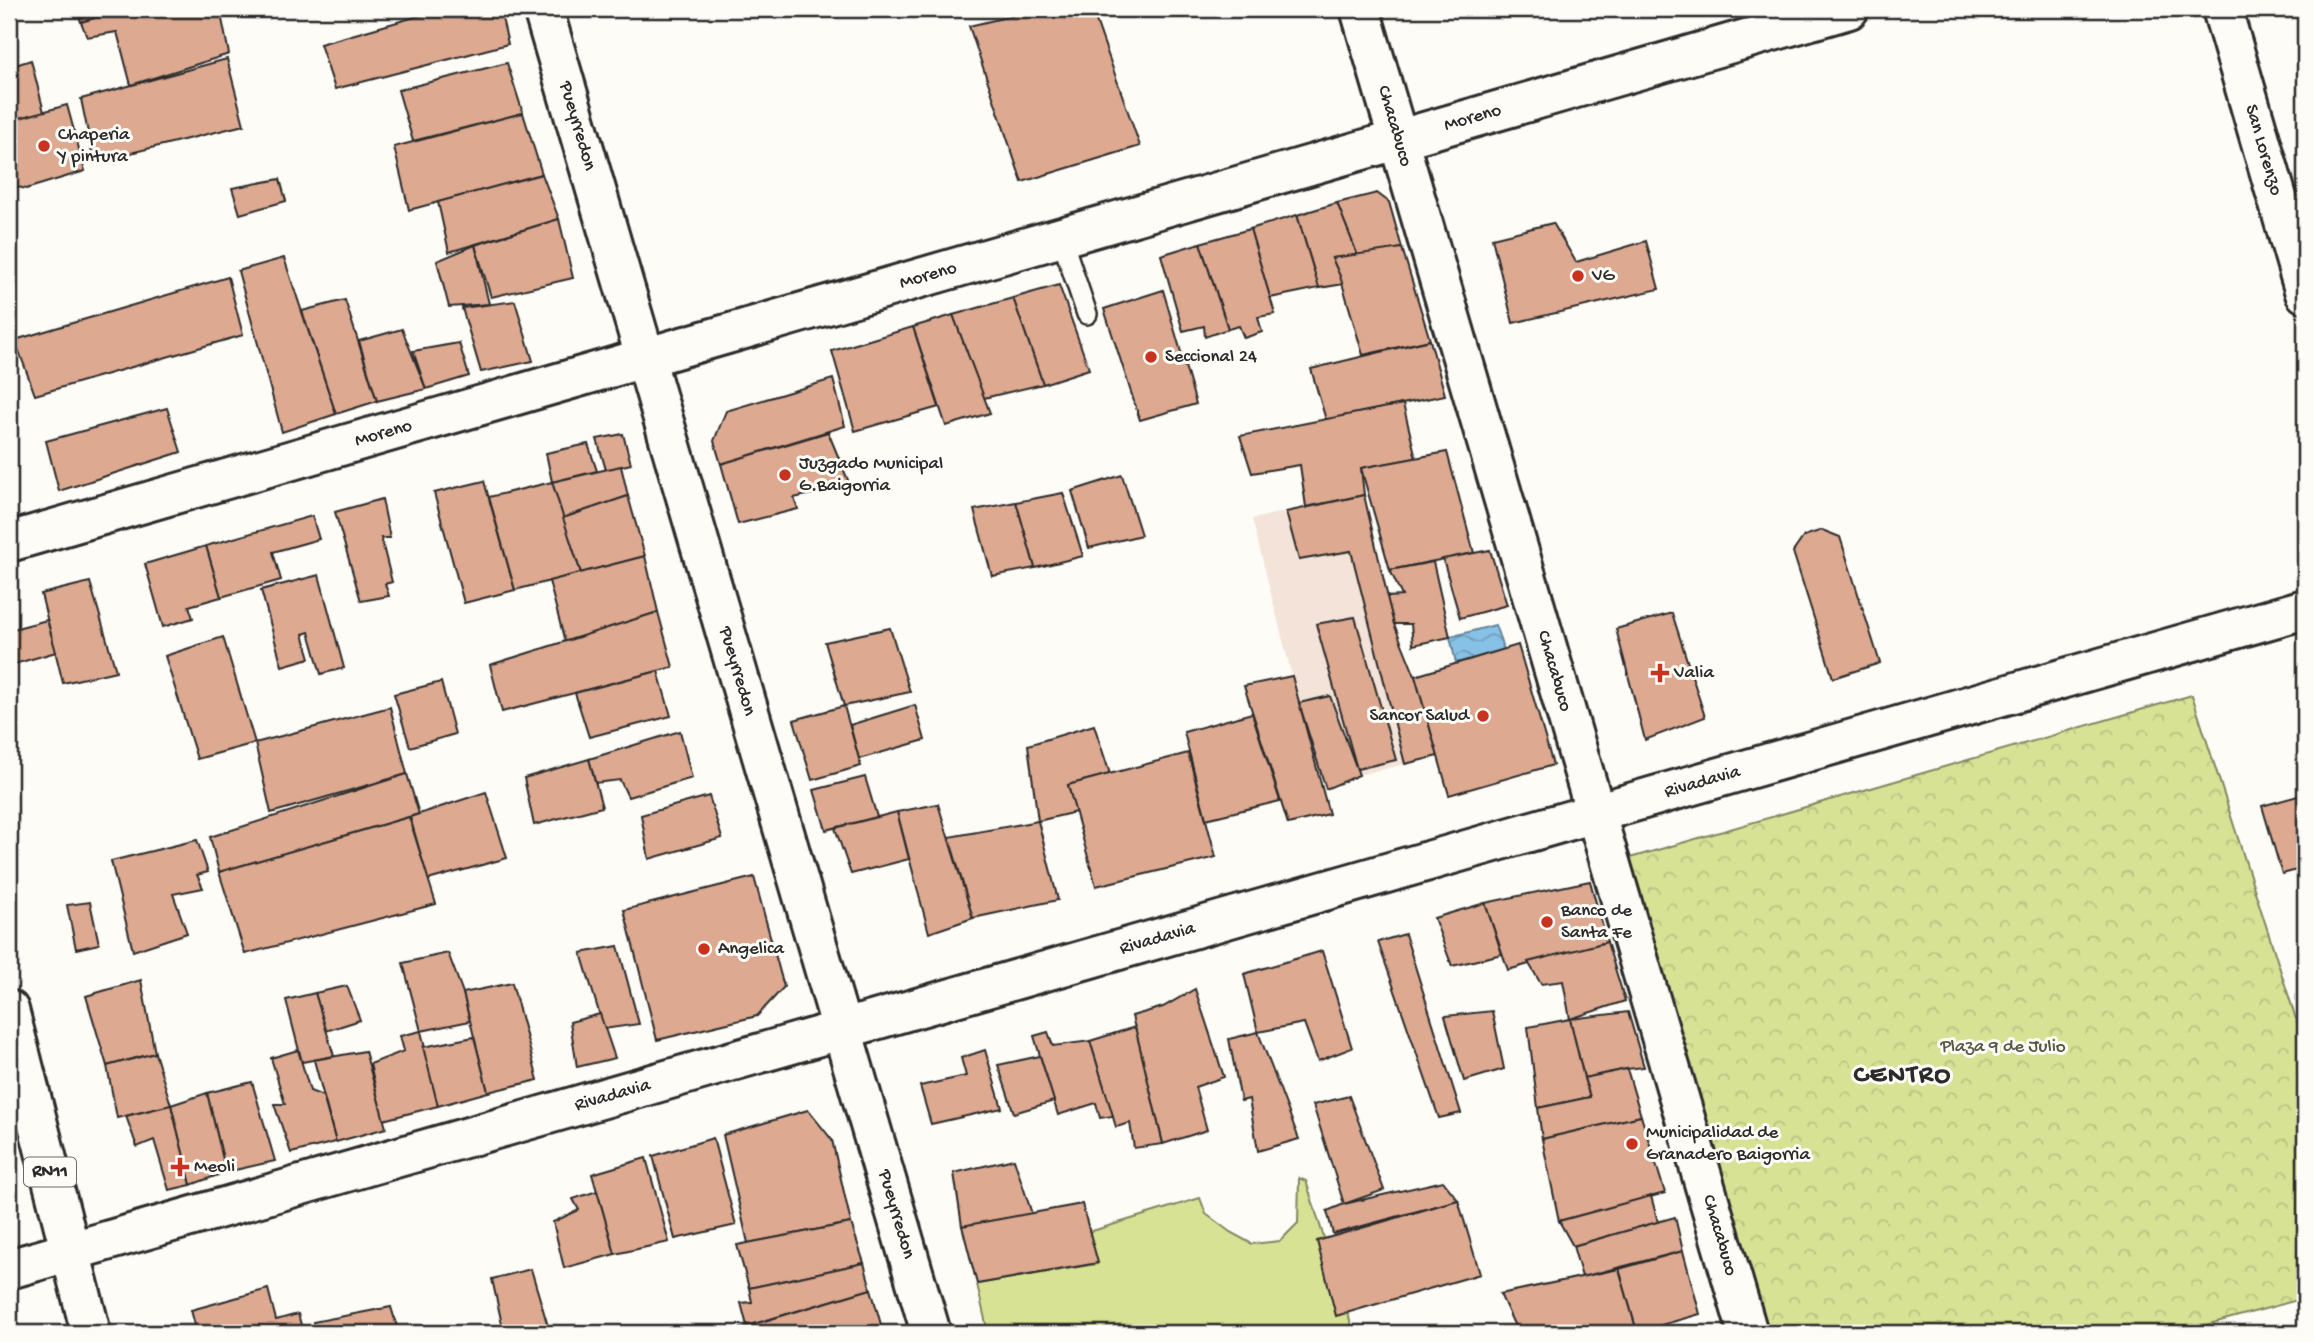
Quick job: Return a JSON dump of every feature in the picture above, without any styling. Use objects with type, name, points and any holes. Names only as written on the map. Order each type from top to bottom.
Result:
[{"type":"street","name":"Pueyrredon","points":[[543,9],[931,1333]]},
{"type":"street","name":"Chacabuco","points":[[1360,9],[1748,1333]]},
{"type":"street","name":"Moreno","points":[[9,542],[1849,9]]},
{"type":"street","name":"San Lorenzo","points":[[2222,9],[2305,293]]},
{"type":"street","name":"Rivadavia","points":[[9,1269],[2305,609]]},
{"type":"street","name":"RN11","points":[[9,1010],[91,1333]]},
{"type":"lane","points":[[1061,237],[1087,314]]},
{"type":"shaded area","points":[[1364,495],[1394,623],[1415,676],[1438,756],[1359,775],[1330,696],[1299,703],[1252,519]]},
{"type":"green space","name":"Plaza 9 de Julio","points":[[2192,695],[2305,1047],[2305,1298],[2176,1333],[1769,1333],[1630,858]]},
{"type":"green space","points":[[1299,1178],[1306,1181],[1354,1333],[988,1333],[977,1284],[1097,1264],[1089,1232],[1200,1198],[1206,1214],[1252,1244],[1280,1241],[1298,1223]]},
{"type":"water","points":[[1495,625],[1504,650],[1456,663],[1450,637]]},
{"type":"building","points":[[77,9],[123,9],[81,22]]},
{"type":"building","points":[[126,9],[220,9],[229,54],[131,85],[117,32],[87,37],[81,22]]},
{"type":"building","points":[[443,9],[500,9],[508,44],[335,89],[320,44]]},
{"type":"building","points":[[1041,9],[1092,9],[1140,146],[1022,182],[969,26]]},
{"type":"building","points":[[227,59],[244,125],[94,162],[81,99]]},
{"type":"building","points":[[31,60],[44,112],[9,121],[9,67]]},
{"type":"building","points":[[507,63],[523,113],[413,141],[398,90]]},
{"type":"building","name":"Chaperia Y pintura","points":[[67,105],[85,171],[26,189],[9,185],[9,121]]},
{"type":"building","points":[[523,113],[542,174],[409,210],[394,147]]},
{"type":"building","points":[[542,174],[559,219],[449,252],[438,202]]},
{"type":"building","points":[[280,179],[286,201],[240,214],[232,188]]},
{"type":"building","points":[[1377,193],[1389,202],[1402,248],[1358,256],[1337,203]]},
{"type":"building","points":[[1337,203],[1358,256],[1332,258],[1344,284],[1319,288],[1297,215]]},
{"type":"building","points":[[1297,215],[1319,288],[1270,298],[1250,229]]},
{"type":"building","points":[[559,219],[573,278],[491,297],[475,245]]},
{"type":"building","name":"VG","points":[[1553,223],[1576,262],[1646,241],[1659,289],[1513,323],[1492,238]]},
{"type":"building","points":[[1250,229],[1275,314],[1258,317],[1262,332],[1244,338],[1239,326],[1228,329],[1200,243]]},
{"type":"building","points":[[1200,243],[1228,329],[1205,337],[1204,326],[1183,331],[1161,255]]},
{"type":"building","points":[[475,245],[489,304],[449,307],[437,261]]},
{"type":"building","points":[[1402,248],[1430,340],[1363,355],[1340,276],[1332,258]]},
{"type":"building","points":[[284,258],[336,414],[282,432],[238,271]]},
{"type":"building","points":[[228,277],[243,335],[35,395],[15,340]]},
{"type":"building","points":[[1059,285],[1089,369],[1043,384],[1013,298]]},
{"type":"building","name":"Seccional 24","points":[[1163,290],[1196,404],[1140,420],[1104,309]]},
{"type":"building","points":[[1013,298],[1043,384],[984,398],[953,315]]},
{"type":"building","points":[[345,300],[377,401],[336,414],[302,311]]},
{"type":"building","points":[[515,301],[533,361],[481,372],[462,308]]},
{"type":"building","points":[[953,315],[990,413],[946,426],[913,327]]},
{"type":"building","points":[[913,327],[939,407],[855,431],[832,351]]},
{"type":"building","points":[[402,329],[426,389],[377,401],[359,341]]},
{"type":"building","points":[[1430,340],[1445,395],[1326,420],[1311,369]]},
{"type":"building","points":[[459,343],[469,376],[426,389],[413,351]]},
{"type":"building","points":[[833,379],[845,426],[721,464],[714,441],[726,411]]},
{"type":"building","points":[[1403,404],[1416,458],[1361,468],[1364,495],[1306,507],[1300,465],[1252,473],[1240,436]]},
{"type":"building","points":[[167,408],[181,452],[59,491],[46,441]]},
{"type":"building","name":"Juzgado Municipal G.Baigorria","points":[[828,432],[850,485],[794,498],[798,509],[738,524],[721,464]]},
{"type":"building","points":[[623,434],[631,464],[606,470],[597,439]]},
{"type":"building","points":[[588,444],[597,471],[552,482],[546,453]]},
{"type":"building","points":[[1447,452],[1474,553],[1390,570],[1361,468]]},
{"type":"building","points":[[621,466],[628,496],[563,518],[552,482]]},
{"type":"building","points":[[1122,475],[1141,535],[1089,548],[1072,491]]},
{"type":"building","points":[[484,481],[515,590],[464,603],[434,493]]},
{"type":"building","points":[[552,482],[581,573],[515,590],[489,497]]},
{"type":"building","points":[[1063,493],[1083,556],[1035,568],[1016,502]]},
{"type":"building","points":[[1364,495],[1394,624],[1415,676],[1438,756],[1405,764],[1351,551],[1299,560],[1286,512]]},
{"type":"building","points":[[628,496],[645,556],[581,573],[563,518]]},
{"type":"building","points":[[382,499],[390,538],[381,538],[392,582],[385,584],[389,596],[361,601],[335,512]]},
{"type":"building","points":[[1016,502],[1035,568],[992,576],[974,510]]},
{"type":"building","points":[[312,516],[319,539],[273,552],[281,580],[221,597],[206,546]]},
{"type":"building","points":[[1822,530],[1840,537],[1880,663],[1833,678],[1793,552],[1804,536]]},
{"type":"building","points":[[206,546],[221,597],[189,606],[193,618],[163,627],[145,564]]},
{"type":"building","points":[[1490,550],[1507,605],[1460,618],[1443,559]]},
{"type":"building","points":[[645,556],[658,612],[565,642],[549,581]]},
{"type":"building","points":[[1433,562],[1450,637],[1413,645],[1411,624],[1394,624],[1387,597],[1402,596],[1390,570]]},
{"type":"building","points":[[319,575],[344,668],[321,674],[309,632],[303,634],[310,658],[282,666],[261,590]]},
{"type":"building","points":[[90,582],[116,671],[63,683],[41,594]]},
{"type":"building","points":[[658,612],[673,667],[502,712],[490,665]]},
{"type":"building","name":"Valia","points":[[1672,613],[1705,717],[1645,740],[1616,629]]},
{"type":"building","points":[[1355,617],[1396,760],[1357,769],[1316,624]]},
{"type":"building","points":[[47,620],[56,652],[11,665],[9,630]]},
{"type":"building","points":[[890,628],[910,692],[844,706],[825,642]]},
{"type":"building","points":[[223,637],[255,743],[197,759],[165,656]]},
{"type":"building","name":"Sancor Salud","points":[[1518,645],[1553,765],[1449,795],[1415,676]]},
{"type":"building","points":[[658,671],[671,716],[589,737],[575,693]]},
{"type":"building","points":[[1292,676],[1329,814],[1288,824],[1244,686]]},
{"type":"building","points":[[441,682],[455,734],[410,747],[394,694]]},
{"type":"building","points":[[1330,696],[1359,775],[1326,789],[1299,703]]},
{"type":"building","points":[[915,705],[925,740],[859,759],[850,725]]},
{"type":"building","points":[[844,706],[861,766],[812,780],[794,720]]},
{"type":"building","points":[[390,707],[407,774],[271,813],[255,743]]},
{"type":"building","points":[[1252,713],[1280,801],[1206,819],[1184,732]]},
{"type":"building","points":[[1094,725],[1110,774],[1068,785],[1076,812],[1038,821],[1028,745]]},
{"type":"building","points":[[680,731],[692,778],[628,797],[620,780],[595,783],[589,759]]},
{"type":"building","points":[[1188,753],[1216,857],[1096,886],[1068,785]]},
{"type":"building","points":[[589,759],[602,807],[534,825],[524,778]]},
{"type":"building","points":[[407,774],[419,814],[219,872],[210,837]]},
{"type":"building","points":[[865,777],[877,817],[826,830],[814,790]]},
{"type":"building","points":[[486,792],[507,858],[428,880],[410,817]]},
{"type":"building","points":[[2305,794],[2305,868],[2282,874],[2262,806]]},
{"type":"building","points":[[709,796],[722,838],[649,859],[641,815]]},
{"type":"building","points":[[938,804],[973,918],[929,933],[897,812]]},
{"type":"building","points":[[897,812],[909,859],[851,874],[835,828]]},
{"type":"building","points":[[409,817],[436,904],[245,954],[219,872]]},
{"type":"building","points":[[1038,821],[1058,900],[973,918],[949,837]]},
{"type":"building","points":[[197,840],[208,872],[197,875],[203,888],[173,894],[187,933],[133,951],[111,861]]},
{"type":"building","name":"Angelica","points":[[754,877],[784,987],[757,1016],[657,1040],[624,910]]},
{"type":"building","name":"Banco de Santa Fe","points":[[1590,881],[1607,942],[1508,970],[1485,903]]},
{"type":"building","points":[[90,902],[99,944],[76,949],[67,905]]},
{"type":"building","points":[[1485,903],[1502,954],[1452,966],[1434,918]]},
{"type":"building","points":[[1405,934],[1461,1113],[1439,1118],[1378,942]]},
{"type":"building","points":[[1607,942],[1625,1001],[1570,1019],[1563,981],[1541,984],[1528,962]]},
{"type":"building","points":[[618,946],[639,1024],[604,1029],[581,953]]},
{"type":"building","points":[[1322,951],[1352,1048],[1318,1061],[1304,1023],[1258,1032],[1244,974]]},
{"type":"building","points":[[448,953],[470,1021],[421,1031],[403,963]]},
{"type":"building","points":[[141,980],[155,1053],[107,1066],[86,996]]},
{"type":"building","points":[[512,983],[538,1080],[488,1092],[463,993]]},
{"type":"building","points":[[347,986],[360,1020],[326,1031],[315,993]]},
{"type":"building","points":[[1195,989],[1224,1077],[1195,1087],[1207,1130],[1163,1144],[1132,1016],[1163,1007]]},
{"type":"building","points":[[315,993],[334,1056],[302,1062],[286,1000]]},
{"type":"building","points":[[1492,1011],[1504,1069],[1464,1081],[1445,1016]]},
{"type":"building","points":[[1628,1012],[1644,1067],[1584,1078],[1570,1019]]},
{"type":"building","points":[[600,1014],[615,1058],[577,1067],[570,1022]]},
{"type":"building","points":[[1570,1019],[1590,1097],[1538,1108],[1528,1027]]},
{"type":"building","points":[[1135,1027],[1163,1144],[1134,1148],[1130,1123],[1116,1127],[1090,1041]]},
{"type":"building","points":[[421,1031],[438,1106],[383,1120],[370,1064],[404,1051],[400,1036]]},
{"type":"building","points":[[1048,1032],[1053,1046],[1090,1041],[1113,1116],[1100,1118],[1096,1103],[1058,1115],[1034,1036]]},
{"type":"building","points":[[1258,1032],[1299,1139],[1258,1151],[1249,1099],[1241,1101],[1229,1039]]},
{"type":"building","points":[[474,1037],[488,1092],[438,1106],[423,1047]]},
{"type":"building","points":[[298,1050],[310,1091],[323,1096],[336,1142],[291,1153],[274,1104],[285,1104],[271,1058]]},
{"type":"building","points":[[985,1050],[1002,1108],[931,1124],[920,1086],[966,1076],[961,1058]]},
{"type":"building","points":[[365,1051],[386,1128],[336,1142],[314,1060]]},
{"type":"building","points":[[155,1053],[171,1105],[117,1118],[107,1066]]},
{"type":"building","points":[[1040,1056],[1054,1101],[1014,1113],[998,1065]]},
{"type":"building","points":[[1627,1069],[1641,1116],[1542,1139],[1538,1108],[1590,1097],[1584,1078]]},
{"type":"building","points":[[252,1082],[275,1161],[226,1172],[207,1093]]},
{"type":"building","points":[[207,1093],[226,1172],[191,1185],[171,1105]]},
{"type":"building","points":[[1349,1096],[1384,1190],[1344,1204],[1313,1105]]},
{"type":"building","points":[[171,1105],[191,1185],[169,1190],[154,1140],[137,1147],[126,1116]]},
{"type":"building","points":[[808,1110],[832,1140],[851,1223],[748,1243],[723,1135]]},
{"type":"building","points":[[1641,1116],[1665,1193],[1559,1221],[1542,1139]]},
{"type":"building","points":[[713,1138],[736,1225],[675,1239],[653,1156]]},
{"type":"building","points":[[646,1158],[669,1242],[615,1254],[592,1174]]},
{"type":"building","points":[[1014,1159],[1032,1214],[962,1226],[954,1173]]},
{"type":"building","points":[[1443,1181],[1458,1200],[1333,1234],[1327,1211],[1344,1204]]},
{"type":"building","points":[[597,1191],[615,1254],[564,1268],[553,1222],[579,1210],[573,1199]]},
{"type":"building","points":[[1651,1196],[1658,1222],[1573,1246],[1559,1221]]},
{"type":"building","points":[[1458,1200],[1480,1274],[1336,1316],[1317,1241]]},
{"type":"building","points":[[1082,1204],[1098,1263],[977,1284],[962,1226]]},
{"type":"building","points":[[1675,1217],[1683,1251],[1582,1277],[1573,1246]]},
{"type":"building","points":[[851,1223],[864,1263],[749,1288],[737,1245]]},
{"type":"building","points":[[1683,1251],[1700,1314],[1637,1332],[1619,1269]]},
{"type":"building","points":[[864,1263],[871,1289],[747,1326],[741,1303],[752,1302],[749,1288]]},
{"type":"building","points":[[531,1269],[550,1333],[504,1333],[492,1279]]},
{"type":"building","points":[[1619,1269],[1637,1332],[1518,1333],[1500,1294]]},
{"type":"building","points":[[268,1289],[276,1320],[298,1314],[303,1332],[197,1333],[191,1310]]},
{"type":"building","points":[[871,1289],[882,1328],[860,1333],[742,1333],[741,1328]]},
{"type":"building","points":[[391,1307],[399,1333],[315,1333],[313,1322]]},
{"type":"building","points":[[882,1328],[884,1333],[860,1333]]},
{"type":"place","name":"Chaperia Y pintura","points":[[44,146]]},
{"type":"place","name":"VG","points":[[1578,276]]},
{"type":"place","name":"Seccional 24","points":[[1151,357]]},
{"type":"place","name":"Juzgado Municipal G.Baigorria","points":[[785,475]]},
{"type":"place","name":"Valia","points":[[1660,673]]},
{"type":"place","name":"Sancor Salud","points":[[1483,716]]},
{"type":"place","name":"Banco de Santa Fe","points":[[1547,922]]},
{"type":"place","name":"Angelica","points":[[704,949]]},
{"type":"place","name":"Municipalidad de Granadero Baigorria","points":[[1632,1144]]},
{"type":"place","name":"Meoli","points":[[180,1167]]},
{"type":"district","name":"CENTRO","points":[[1903,1076]]}]
